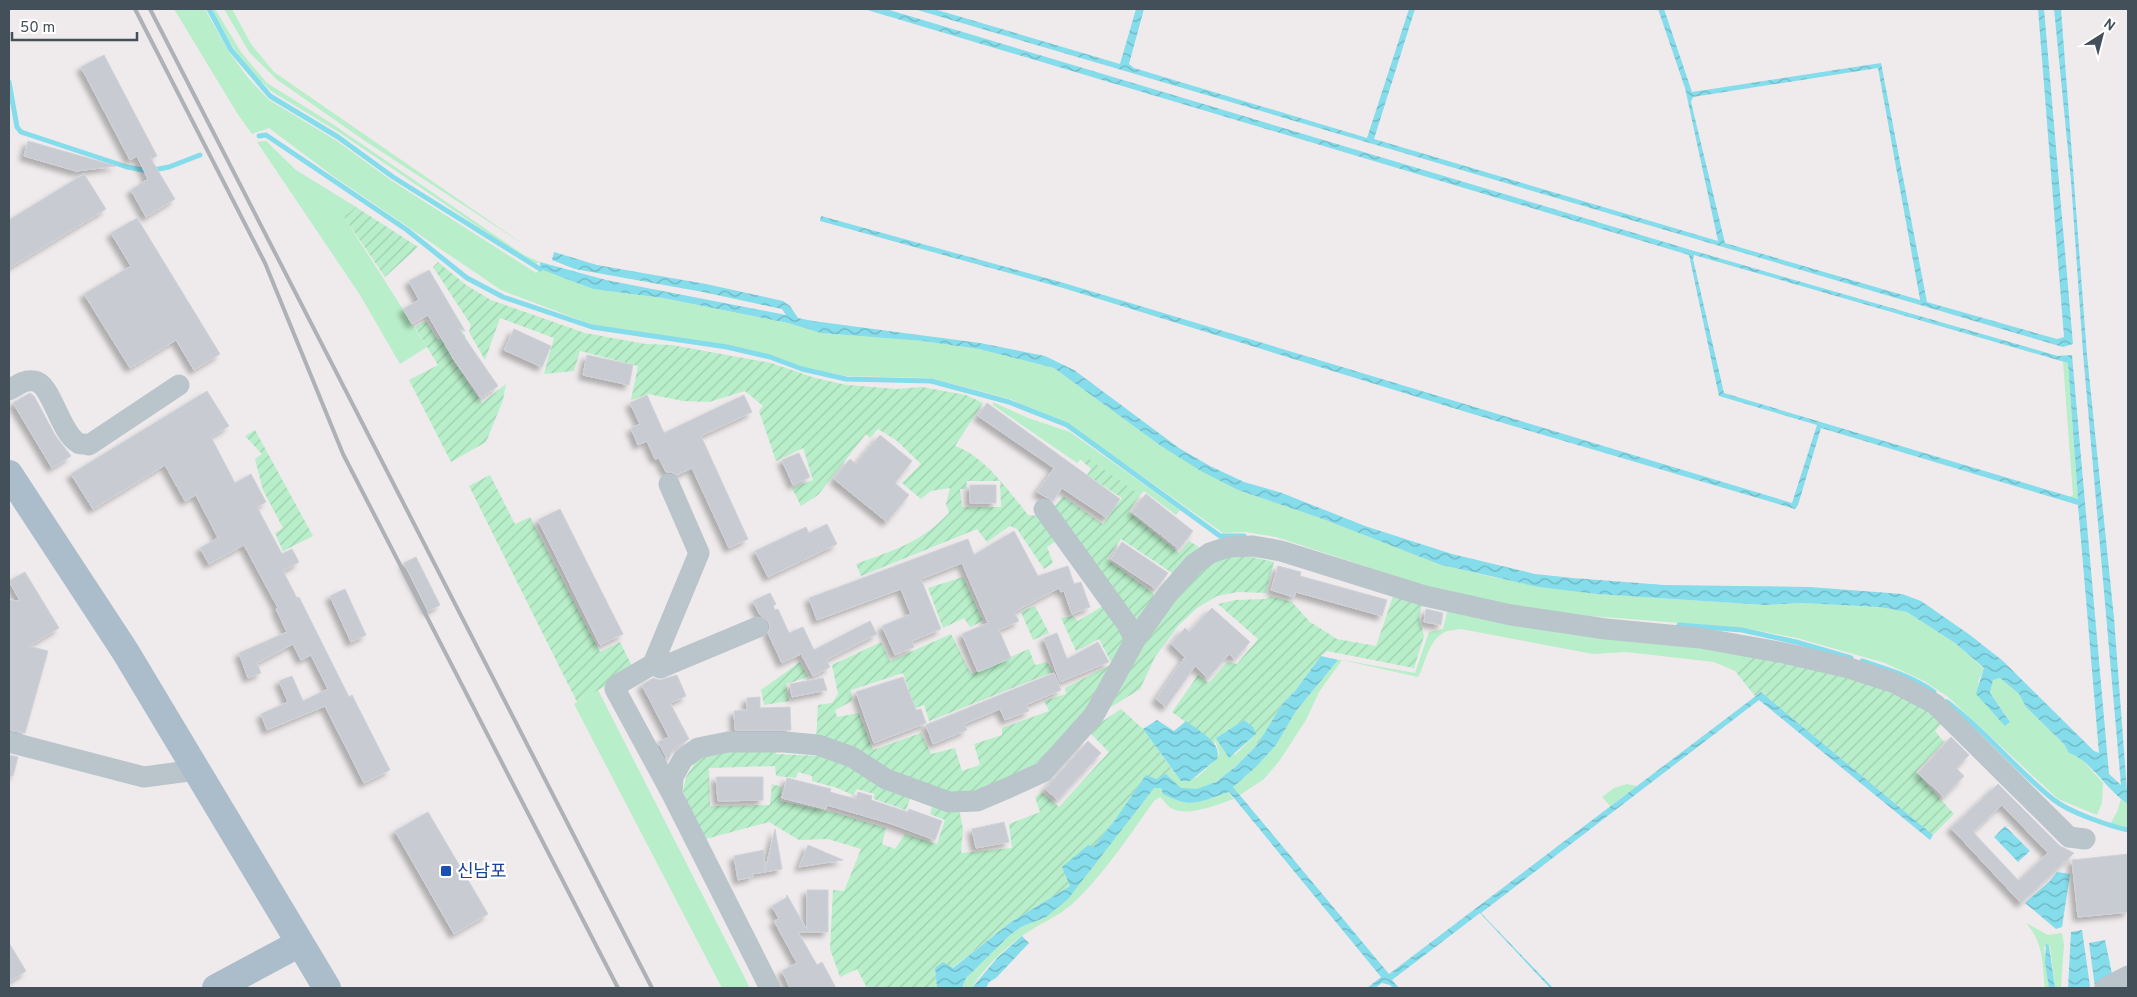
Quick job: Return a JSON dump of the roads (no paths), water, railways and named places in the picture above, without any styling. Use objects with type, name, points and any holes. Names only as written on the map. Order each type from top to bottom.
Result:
[{"type":"main road","points":[[9,474],[125,651],[327,988]]},
{"type":"main road","points":[[216,988],[300,943]]},
{"type":"street","points":[[9,390],[23,382],[34,380],[42,385],[66,432],[78,443],[89,445],[179,385]]},
{"type":"street","points":[[669,484],[700,553],[653,664],[617,685],[615,689],[672,794],[770,988]]},
{"type":"street","points":[[1044,508],[1127,624],[1135,640]]},
{"type":"street","points":[[672,794],[672,777],[683,759],[698,748],[728,742],[784,742],[818,745],[852,757],[886,779],[949,802],[977,802],[1044,772],[1094,715],[1135,640],[1166,595],[1194,564],[1210,553],[1228,547],[1253,546],[1281,552],[1425,596],[1511,615],[1606,629],[1700,638],[1784,653],[1849,668],[1895,683],[1935,704],[1974,740],[1996,766],[2069,837],[2085,839]]},
{"type":"street","points":[[653,664],[660,668],[758,627]]},
{"type":"street","points":[[9,742],[144,777],[196,770]]},
{"type":"street","points":[[2105,988],[2128,976]]},
{"type":"water","points":[[864,9],[886,9],[1691,250],[2058,356],[2072,355],[2109,774],[2121,785],[2083,353],[2071,181],[2054,9],[2061,9],[2087,355],[2114,618],[2128,804],[2091,768],[2077,756],[2069,753],[2064,744],[2026,707],[2019,694],[2000,678],[1993,680],[1990,693],[2010,722],[2005,726],[1976,694],[1984,668],[1955,643],[1907,612],[1879,607],[1802,603],[1765,605],[1597,594],[1539,587],[1441,565],[1323,519],[1238,490],[1201,471],[1161,446],[1054,368],[979,349],[923,341],[821,333],[788,323],[663,298],[593,289],[540,269],[540,262],[606,280],[786,315],[782,309],[703,292],[575,269],[552,260],[554,252],[597,265],[706,284],[783,301],[790,306],[798,318],[980,343],[1045,356],[1074,370],[1179,448],[1210,466],[1244,482],[1282,493],[1365,526],[1452,554],[1535,574],[1664,585],[1810,587],[1902,594],[1921,601],[2003,661],[2094,751],[2099,753],[2078,505],[1821,428],[1798,505],[1795,509],[1476,415],[1063,288],[820,221],[821,216],[1064,283],[1792,503],[1817,425],[1719,396],[1689,255]],"holes":[[[1694,255],[2068,363],[2078,499],[1724,393],[1693,259]]]},
{"type":"water","points":[[914,9],[934,9],[1120,64],[1136,9],[1144,9],[1129,64],[1134,68],[1367,138],[1409,9],[1415,9],[1374,139],[1718,241],[1685,88],[1658,9],[1664,9],[1692,92],[1881,63],[1927,302],[2057,339],[2064,337],[2038,9],[2044,9],[2073,344],[2063,347]],"holes":[[[1878,68],[1920,300],[1725,243],[1691,102],[1693,97]]]},
{"type":"water","points":[[1321,656],[1338,660],[1296,711],[1276,745],[1256,767],[1233,787],[1389,974],[1761,692],[1933,835],[1930,840],[1759,700],[1481,913],[1553,988],[1550,988],[1480,913],[1392,980],[1399,988],[1393,988],[1382,983],[1375,988],[1367,988],[1381,977],[1229,792],[1203,801],[1189,803],[1163,794],[1161,788],[1154,788],[1068,899],[1046,917],[1021,927],[1010,935],[966,978],[962,988],[937,988],[935,968],[943,962],[953,968],[1011,922],[1070,886],[1062,867],[1088,845],[1093,847],[1115,820],[1146,775],[1156,779],[1166,774],[1181,788],[1197,789],[1216,782],[1235,767],[1257,745],[1283,703],[1295,691]]},
{"type":"water","points":[[1157,720],[1174,731],[1186,721],[1213,742],[1218,753],[1217,759],[1190,781],[1181,781],[1143,729]]},
{"type":"water","points":[[1244,720],[1253,727],[1256,734],[1229,758],[1216,738]]},
{"type":"water","points":[[2005,826],[2030,851],[2018,862],[1994,837]]},
{"type":"water","points":[[2057,872],[2070,874],[2062,927],[2056,929],[2025,903],[2050,881]]},
{"type":"water","points":[[2082,930],[2090,986],[2088,988],[2068,988],[2071,932]]},
{"type":"water","points":[[1022,936],[1029,943],[996,978],[989,982],[986,988],[972,988],[997,958]]},
{"type":"water","points":[[2105,940],[2112,974],[2095,987],[2089,943]]},
{"type":"water","points":[[2046,943],[2049,946],[2055,988],[2049,988],[2045,962]]},
{"type":"waterway","points":[[209,9],[231,50],[270,96],[338,137],[393,177],[540,269]]},
{"type":"waterway","points":[[9,82],[17,127],[21,132],[127,167],[148,171],[169,167],[200,155]]},
{"type":"waterway","points":[[259,136],[266,135],[407,230],[467,278],[503,297],[592,327],[727,347],[770,357],[802,369],[846,379],[931,381],[1009,402],[1067,425],[1220,536],[1244,536]]},
{"type":"waterway","points":[[1679,625],[1742,630],[1796,642],[1851,658]]},
{"type":"waterway","points":[[1862,661],[1909,678],[1934,692]]},
{"type":"waterway","points":[[1947,702],[1975,725],[2027,776],[2061,805],[2090,818],[2128,830]]},
{"type":"railway","points":[[135,9],[265,263],[343,454],[618,988]]},
{"type":"railway","points":[[150,9],[652,988]]},
{"type":"place","name":"신남포","points":[[446,871]]}]
